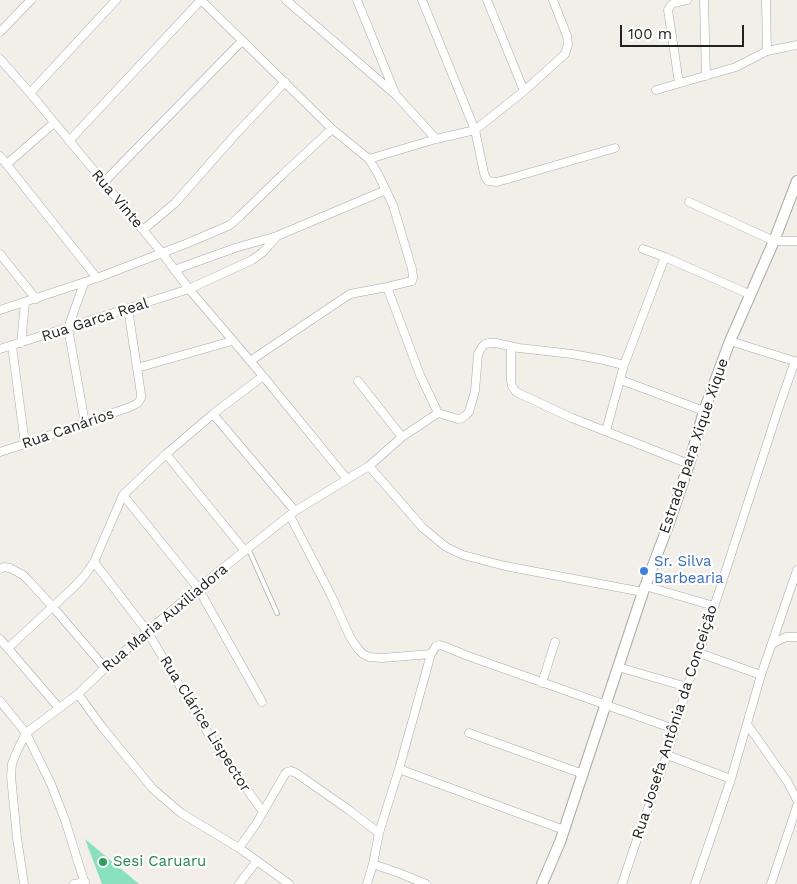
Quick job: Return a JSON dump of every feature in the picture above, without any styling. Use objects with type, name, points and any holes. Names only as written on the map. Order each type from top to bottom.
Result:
[{"type":"street","points":[[0,32],[31,0]]},
{"type":"street","points":[[30,93],[116,0]]},
{"type":"street","points":[[68,141],[201,0],[332,129],[370,159],[393,204],[412,269],[412,281],[350,294],[250,362]]},
{"type":"street","points":[[357,0],[396,95]]},
{"type":"street","points":[[422,0],[475,130],[486,178],[492,182],[508,179],[614,148]]},
{"type":"street","points":[[487,0],[524,91]]},
{"type":"street","points":[[370,159],[436,139],[475,130],[524,91],[564,54],[568,45],[567,36],[553,0]]},
{"type":"street","points":[[679,83],[668,10],[674,3],[687,0]]},
{"type":"street","points":[[704,0],[706,76]]},
{"type":"street","points":[[766,0],[766,51]]},
{"type":"street","points":[[288,1],[396,95],[436,139]]},
{"type":"street","points":[[103,183],[242,41]]},
{"type":"street","points":[[656,90],[736,67],[766,51],[797,45]]},
{"type":"street","name":"Rua Vinte","points":[[0,59],[162,253],[347,480]]},
{"type":"street","points":[[143,230],[175,203],[284,82]]},
{"type":"street","points":[[7,164],[54,122]]},
{"type":"street","points":[[0,310],[98,278],[230,225],[332,129]]},
{"type":"street","points":[[0,156],[98,278]]},
{"type":"street","name":"Estrada para Xique Xique","points":[[542,884],[564,830],[644,589],[689,464],[704,411],[730,341],[751,296],[797,182]]},
{"type":"street","points":[[174,270],[235,248],[277,236],[386,190]]},
{"type":"street","points":[[689,202],[774,241],[797,241]]},
{"type":"street","name":"Rua Garca Real","points":[[0,349],[190,289],[252,260],[263,252],[277,236]]},
{"type":"street","points":[[643,249],[751,296]]},
{"type":"street","points":[[0,254],[36,299]]},
{"type":"street","points":[[606,431],[624,365],[665,257]]},
{"type":"street","points":[[84,282],[68,328],[85,423]]},
{"type":"street","points":[[387,287],[420,375],[438,413],[458,419],[469,412],[474,397],[478,354],[485,344],[496,343],[511,347],[572,354],[624,365]]},
{"type":"street","points":[[21,343],[25,303]]},
{"type":"street","points":[[128,309],[137,368],[232,341]]},
{"type":"street","points":[[730,341],[796,361]]},
{"type":"street","points":[[12,346],[25,444]]},
{"type":"street","points":[[511,347],[511,380],[516,392],[572,418],[689,464]]},
{"type":"street","name":"Rua Josefa Antônia da Conceição","points":[[622,884],[667,755],[687,687],[776,416],[796,361]]},
{"type":"street","name":"Rua Canários","points":[[0,452],[136,405],[141,398],[137,368]]},
{"type":"street","points":[[8,648],[80,581],[94,562],[123,495],[166,454],[213,414],[263,376]]},
{"type":"street","points":[[620,380],[704,411]]},
{"type":"street","points":[[358,381],[402,437]]},
{"type":"street","name":"Rua Maria Auxiliadora","points":[[26,733],[78,694],[105,668],[198,588],[293,513],[369,466],[402,437],[438,413]]},
{"type":"street","points":[[213,414],[293,513],[350,637],[358,649],[370,657],[382,658],[431,654]]},
{"type":"street","points":[[166,454],[247,550]]},
{"type":"street","points":[[369,466],[423,528],[446,547],[462,555],[505,566],[644,589],[714,606]]},
{"type":"street","points":[[123,495],[198,588],[262,702]]},
{"type":"street","name":"Rua Clárice Lispector","points":[[94,562],[147,631],[214,744],[263,812]]},
{"type":"street","points":[[0,569],[4,567],[10,568],[24,575],[105,668]]},
{"type":"street","points":[[695,884],[731,779],[761,675],[797,570]]},
{"type":"street","points":[[772,644],[786,638],[797,637]]},
{"type":"street","points":[[0,639],[59,708]]},
{"type":"street","points":[[542,683],[555,642]]},
{"type":"street","points":[[367,884],[379,833],[434,648],[440,645],[674,729]]},
{"type":"street","points":[[699,653],[761,675]]},
{"type":"street","points":[[618,667],[687,687]]},
{"type":"street","points":[[78,694],[152,789],[181,813],[239,848],[289,884]]},
{"type":"street","points":[[0,701],[26,733],[65,820],[85,883],[74,884]]},
{"type":"street","points":[[747,724],[787,782],[797,800]]},
{"type":"street","points":[[24,884],[11,776],[12,764],[26,733]]},
{"type":"street","points":[[470,733],[583,774]]},
{"type":"street","points":[[667,755],[731,779]]},
{"type":"street","points":[[398,769],[564,830]]},
{"type":"street","points":[[239,848],[256,824],[285,774],[289,771],[294,771],[379,833]]},
{"type":"street","points":[[771,884],[796,813]]},
{"type":"street","points":[[239,884],[256,862]]},
{"type":"street","points":[[373,864],[422,884]]},
{"type":"lane","points":[[247,550],[278,613]]},
{"type":"green space","name":"Sesi Caruaru","points":[[85,839],[139,884],[102,884]]},
{"type":"place","name":"Sr. Silva Barbearia","points":[[644,571]]},
{"type":"place","name":"Sesi Caruaru","points":[[103,862]]}]
